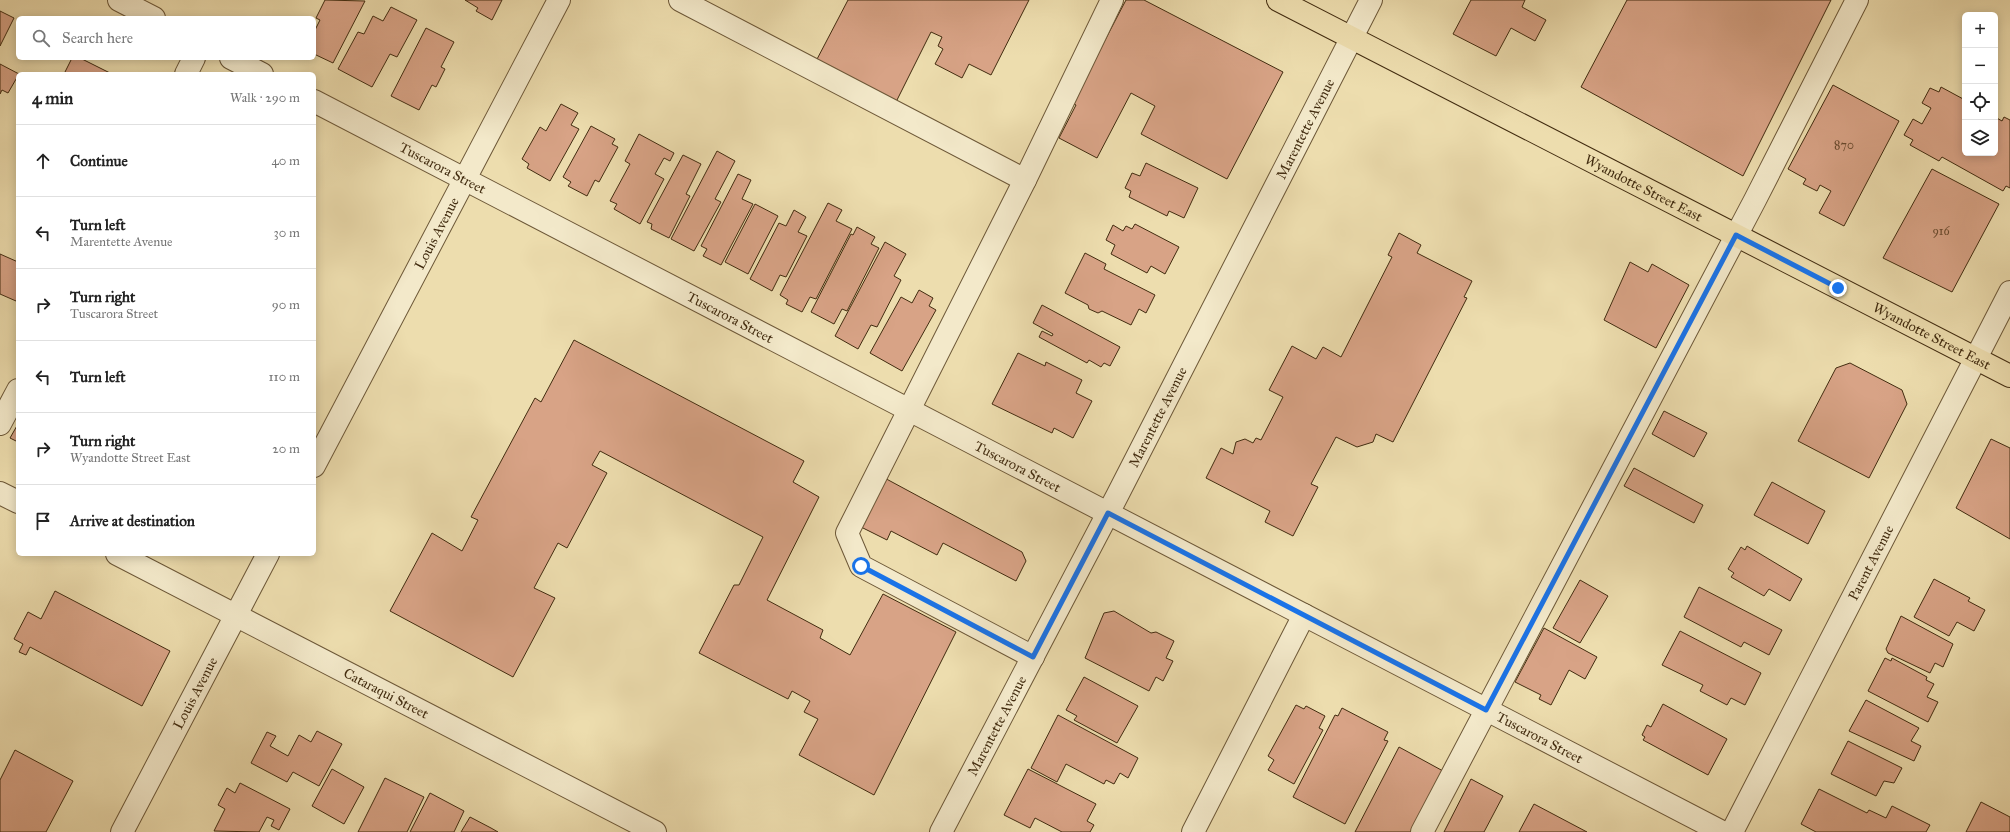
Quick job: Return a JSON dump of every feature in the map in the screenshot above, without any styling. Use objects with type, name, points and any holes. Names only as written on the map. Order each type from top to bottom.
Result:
[{"type":"main road","name":"Wyandotte Street East","points":[[1278,0],[2010,376]]},
{"type":"street","points":[[119,0],[150,16]]},
{"type":"street","name":"Louis Avenue","points":[[316,462],[559,0]]},
{"type":"street","points":[[680,0],[1025,180]]},
{"type":"street","points":[[1033,657],[861,566],[847,534],[908,410],[1025,180],[1112,0]]},
{"type":"street","name":"Marentette Avenue","points":[[941,832],[1108,513],[1371,0]]},
{"type":"street","points":[[1422,832],[1736,235],[1857,0]]},
{"type":"street","points":[[187,72],[193,60]]},
{"type":"street","points":[[235,60],[258,72]]},
{"type":"street","name":"Tuscarora Street","points":[[316,102],[1722,832]]},
{"type":"street","name":"Parent Avenue","points":[[1732,832],[2010,292]]},
{"type":"street","points":[[0,424],[16,394]]},
{"type":"street","points":[[0,493],[16,501]]},
{"type":"street","name":"Cataraqui Street","points":[[121,556],[655,832]]},
{"type":"street","name":"Louis Avenue","points":[[122,832],[267,556]]},
{"type":"street","points":[[1193,832],[1304,615]]},
{"type":"building","points":[[325,0],[365,1],[333,63],[316,55],[316,28],[320,20],[316,18]]},
{"type":"building","points":[[465,0],[502,0],[492,20],[476,11],[478,8]]},
{"type":"building","points":[[848,0],[1029,0],[991,75],[969,64],[962,78],[935,64],[943,49],[938,46],[942,37],[931,32],[895,104],[815,63]]},
{"type":"building","points":[[1126,0],[1144,0],[1283,72],[1227,179],[1141,134],[1155,106],[1131,93],[1097,158],[1059,138],[1076,105],[1072,103]]},
{"type":"building","points":[[1471,0],[1525,0],[1522,7],[1546,20],[1535,41],[1511,28],[1496,56],[1453,34]]},
{"type":"building","points":[[1627,0],[1831,0],[1743,176],[1581,87]]},
{"type":"building","points":[[391,7],[417,20],[397,57],[390,54],[372,87],[338,69],[358,32],[364,34],[373,16],[383,21]]},
{"type":"building","points":[[0,11],[14,18],[0,46]]},
{"type":"building","points":[[426,28],[454,42],[441,67],[445,69],[436,87],[432,85],[419,110],[391,96]]},
{"type":"building","points":[[71,60],[84,60],[108,72],[65,72]]},
{"type":"building","points":[[0,64],[16,72],[16,79],[8,93],[2,90],[0,94]]},
{"type":"building","points":[[1833,85],[1899,121],[1844,226],[1819,213],[1831,191],[1820,185],[1817,191],[1803,184],[1806,179],[1788,169]]},
{"type":"building","points":[[1941,87],[1962,98],[1962,156],[1998,156],[1998,119],[2002,121],[2004,117],[2010,120],[2010,188],[2006,186],[2003,191],[1942,157],[1939,161],[1910,145],[1913,140],[1904,135],[1913,119],[1922,124],[1931,108],[1922,103],[1930,88],[1939,92]]},
{"type":"building","points":[[561,104],[578,113],[571,125],[579,129],[550,181],[527,168],[529,164],[522,159],[540,127],[546,131]]},
{"type":"building","points":[[591,126],[615,139],[612,144],[618,147],[599,182],[595,180],[587,196],[568,186],[571,182],[563,177]]},
{"type":"building","points":[[639,134],[674,153],[670,161],[664,158],[655,174],[664,179],[640,224],[614,209],[617,204],[610,201],[630,164],[625,161]]},
{"type":"building","points":[[717,151],[735,161],[715,199],[721,202],[694,251],[671,239]]},
{"type":"building","points":[[683,155],[701,164],[686,194],[690,196],[669,238],[651,229],[652,224],[647,222]]},
{"type":"building","points":[[1146,163],[1198,188],[1184,218],[1169,211],[1167,216],[1129,197],[1131,191],[1125,188],[1132,173],[1140,176]]},
{"type":"building","points":[[1932,169],[1999,204],[1952,292],[1883,258]]},
{"type":"building","points":[[738,174],[751,180],[742,199],[753,204],[721,265],[703,256],[707,249],[701,246]]},
{"type":"building","points":[[828,203],[842,210],[836,221],[852,229],[816,299],[810,297],[802,312],[786,304],[788,300],[780,295]]},
{"type":"building","points":[[755,204],[778,216],[748,274],[725,262]]},
{"type":"building","points":[[794,210],[806,217],[798,232],[807,236],[786,277],[780,275],[772,291],[750,279],[779,223],[786,226]]},
{"type":"building","points":[[1135,224],[1179,247],[1165,274],[1151,266],[1147,273],[1111,254],[1115,245],[1106,240],[1113,225],[1123,231],[1126,226],[1132,229]]},
{"type":"building","points":[[857,227],[875,237],[871,244],[879,248],[847,311],[842,309],[834,324],[811,312],[851,234],[853,235]]},
{"type":"building","points":[[1399,233],[1421,245],[1417,253],[1472,281],[1464,297],[1467,298],[1393,442],[1376,434],[1373,442],[1357,447],[1336,437],[1311,484],[1318,487],[1293,536],[1265,522],[1270,511],[1206,478],[1221,448],[1233,454],[1236,442],[1245,439],[1253,443],[1256,438],[1261,440],[1283,397],[1269,390],[1292,346],[1316,359],[1323,347],[1341,357],[1392,257],[1388,255]]},
{"type":"building","points":[[885,242],[906,254],[894,276],[901,280],[877,327],[871,325],[858,349],[835,336]]},
{"type":"building","points":[[1085,253],[1106,264],[1104,269],[1155,295],[1146,313],[1139,309],[1131,325],[1102,311],[1098,313],[1089,309],[1088,305],[1065,293]]},
{"type":"building","points":[[0,254],[16,261],[16,301],[0,294]]},
{"type":"building","points":[[1630,262],[1648,272],[1652,264],[1689,285],[1656,348],[1604,320]]},
{"type":"building","points":[[919,290],[933,298],[929,306],[936,310],[902,371],[870,353],[901,297],[912,303]]},
{"type":"building","points":[[1042,305],[1120,347],[1110,366],[1104,363],[1101,367],[1089,360],[1087,363],[1039,337],[1042,331],[1052,336],[1053,334],[1033,323]]},
{"type":"building","points":[[574,340],[804,461],[793,482],[819,497],[767,600],[823,630],[820,638],[850,655],[883,594],[956,632],[874,795],[799,755],[818,719],[804,712],[810,701],[792,691],[788,699],[699,653],[734,585],[739,585],[763,537],[600,451],[592,465],[607,473],[567,548],[558,543],[534,588],[555,598],[513,677],[390,611],[432,533],[462,551],[478,520],[471,517],[535,398],[541,402]]},
{"type":"building","points":[[1018,353],[1045,366],[1046,362],[1082,380],[1076,393],[1092,401],[1073,438],[1054,428],[1052,433],[992,404]]},
{"type":"building","points":[[1850,363],[1902,390],[1907,404],[1869,478],[1798,441],[1836,368]]},
{"type":"building","points":[[1664,411],[1707,433],[1694,457],[1652,434]]},
{"type":"building","points":[[16,428],[16,441],[10,438]]},
{"type":"building","points":[[1991,439],[2010,448],[2010,539],[1956,508]]},
{"type":"building","points":[[1634,468],[1703,505],[1694,523],[1624,486]]},
{"type":"building","points":[[879,475],[1022,552],[1026,561],[1016,581],[943,543],[937,555],[891,531],[887,540],[857,525]]},
{"type":"building","points":[[1772,482],[1825,511],[1808,544],[1754,515]]},
{"type":"building","points":[[1747,546],[1802,579],[1790,601],[1769,589],[1764,596],[1731,577],[1734,573],[1728,569],[1741,547],[1745,550]]},
{"type":"building","points":[[1934,579],[1970,598],[1968,601],[1985,610],[1974,631],[1957,622],[1949,636],[1914,617]]},
{"type":"building","points":[[1580,580],[1608,596],[1580,643],[1553,628]]},
{"type":"building","points":[[1699,587],[1782,630],[1769,655],[1744,642],[1741,647],[1684,617]]},
{"type":"building","points":[[55,591],[170,651],[142,706],[30,647],[26,655],[19,652],[23,644],[14,639],[28,612],[41,619]]},
{"type":"building","points":[[1114,611],[1151,633],[1156,632],[1174,641],[1166,658],[1173,661],[1163,681],[1156,677],[1149,691],[1085,658],[1104,613]]},
{"type":"building","points":[[1901,616],[1953,644],[1943,667],[1935,663],[1930,673],[1888,653],[1886,649]]},
{"type":"building","points":[[1544,628],[1597,657],[1585,679],[1569,670],[1551,705],[1539,699],[1541,695],[1515,682]]},
{"type":"building","points":[[1680,631],[1761,673],[1745,705],[1731,698],[1727,705],[1700,691],[1703,685],[1662,665]]},
{"type":"building","points":[[1885,658],[1891,661],[1892,658],[1927,677],[1926,680],[1934,684],[1927,697],[1938,702],[1928,722],[1868,691]]},
{"type":"building","points":[[1084,677],[1138,706],[1117,743],[1074,720],[1077,716],[1066,710]]},
{"type":"building","points":[[1866,700],[1919,728],[1911,741],[1921,746],[1914,761],[1849,731]]},
{"type":"building","points":[[1663,704],[1727,739],[1708,775],[1643,740],[1645,737],[1642,735],[1647,725],[1651,727]]},
{"type":"building","points":[[1296,705],[1304,709],[1306,706],[1325,716],[1319,728],[1323,730],[1294,784],[1268,770],[1274,760],[1268,756]]},
{"type":"building","points":[[1342,708],[1388,732],[1384,740],[1388,741],[1345,824],[1293,797],[1335,715],[1338,716]]},
{"type":"building","points":[[1058,715],[1138,758],[1128,778],[1120,773],[1114,784],[1106,780],[1104,784],[1066,764],[1057,782],[1031,768]]},
{"type":"building","points":[[317,731],[342,744],[319,786],[293,772],[287,782],[251,763],[267,732],[276,736],[270,746],[288,756],[299,735],[311,742]]},
{"type":"building","points":[[1848,741],[1902,768],[1894,783],[1884,781],[1876,796],[1831,774]]},
{"type":"building","points":[[1399,747],[1443,771],[1412,832],[1355,832]]},
{"type":"building","points":[[15,750],[73,781],[46,832],[0,832],[0,780]]},
{"type":"building","points":[[332,769],[364,787],[344,824],[312,806]]},
{"type":"building","points":[[1028,769],[1096,804],[1087,821],[1094,825],[1090,832],[1062,832],[1035,818],[1030,828],[1004,815]]},
{"type":"building","points":[[385,778],[424,797],[407,832],[358,832]]},
{"type":"building","points":[[1471,779],[1503,796],[1484,832],[1444,832]]},
{"type":"building","points":[[240,783],[290,809],[279,830],[271,826],[274,820],[267,817],[259,832],[214,831],[225,809],[218,805],[227,788],[235,793]]},
{"type":"building","points":[[1819,789],[1867,813],[1869,810],[1886,818],[1892,806],[1930,825],[1926,832],[1816,832],[1801,824]]},
{"type":"building","points":[[430,793],[464,811],[454,832],[410,832]]},
{"type":"building","points":[[1981,802],[2010,817],[2010,832],[1966,832]]},
{"type":"building","points":[[1534,804],[1587,832],[1519,832]]},
{"type":"building","points":[[470,817],[491,828],[498,832],[461,832]]},
{"type":"route","points":[[861,566],[1033,657],[1108,513],[1486,710],[1736,235],[1838,288]]}]
